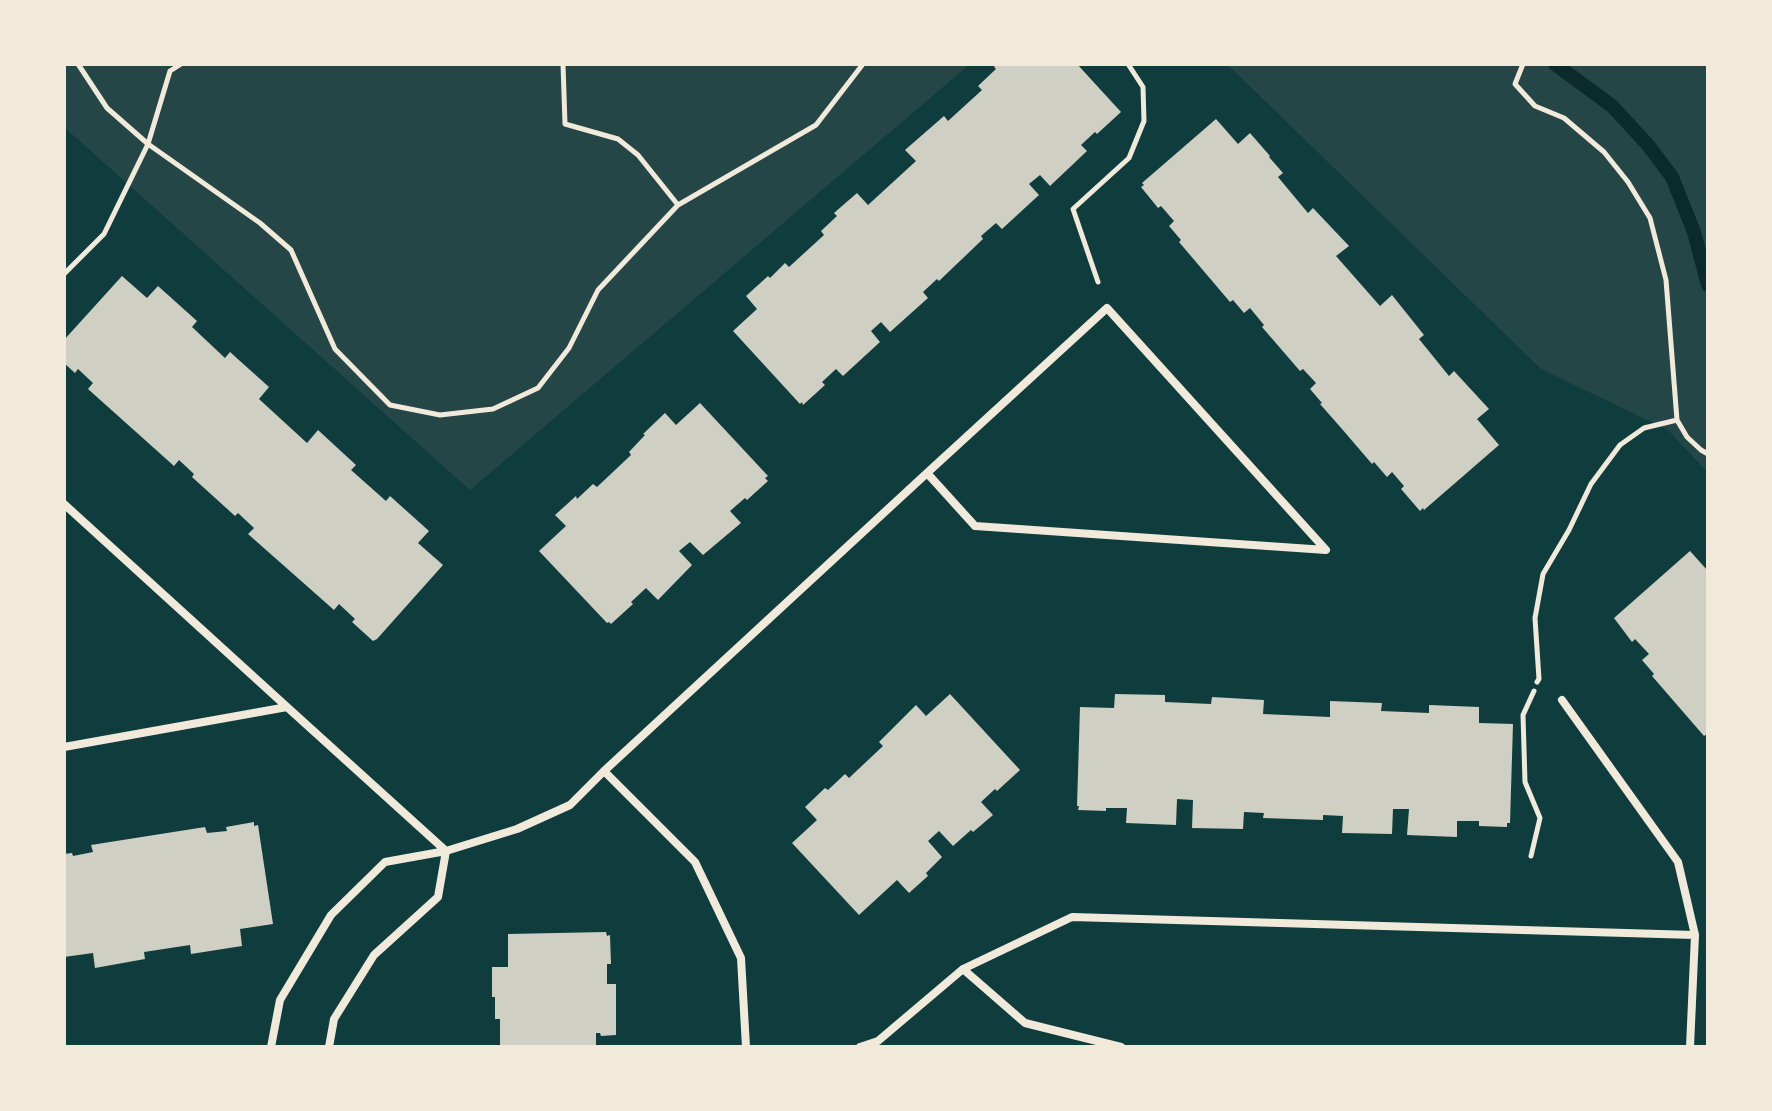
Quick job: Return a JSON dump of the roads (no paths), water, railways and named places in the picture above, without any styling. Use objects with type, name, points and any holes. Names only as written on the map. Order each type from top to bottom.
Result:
[{"type":"street","points":[[271,1047],[280,1000],[331,915],[385,862],[446,851],[517,829],[570,805],[604,771],[927,473],[1107,308],[1326,550],[975,526],[927,473]]},
{"type":"street","points":[[64,504],[446,851]]},
{"type":"street","points":[[1562,700],[1678,862],[1695,935],[1690,1047]]},
{"type":"street","points":[[64,747],[287,707]]},
{"type":"street","points":[[604,771],[695,862],[741,958],[746,1047]]},
{"type":"street","points":[[329,1047],[334,1019],[374,955],[438,897],[446,851]]},
{"type":"street","points":[[860,1047],[878,1041],[963,969],[1072,917],[1695,935]]},
{"type":"street","points":[[963,969],[1025,1023],[1121,1047]]},
{"type":"waterway","points":[[1555,64],[1612,106],[1672,177],[1694,232],[1708,285]]}]
